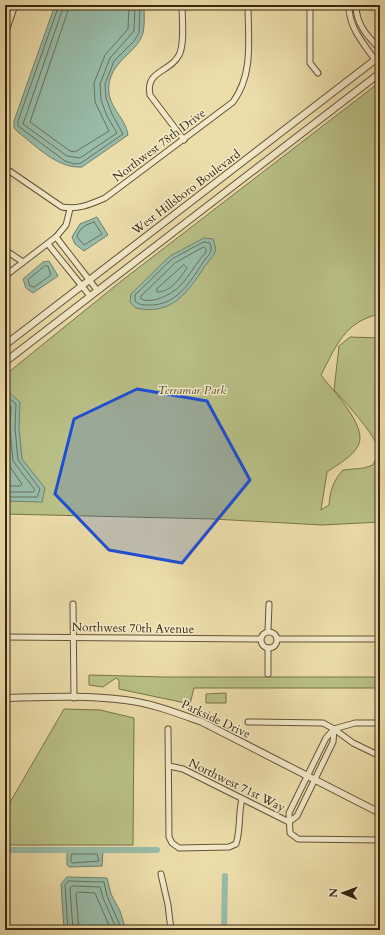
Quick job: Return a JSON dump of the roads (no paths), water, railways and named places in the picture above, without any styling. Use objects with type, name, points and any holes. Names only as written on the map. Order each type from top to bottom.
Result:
[{"type":"street","points":[[5,34],[15,5]]},
{"type":"street","points":[[182,5],[182,49],[179,56],[152,78],[148,87],[150,95],[184,140]]},
{"type":"street","name":"Northwest 78th Drive","points":[[70,209],[87,206],[105,198],[233,102],[246,80],[248,65],[248,5]]},
{"type":"street","points":[[310,5],[310,63],[318,73]]},
{"type":"street","points":[[349,5],[348,17],[351,25],[378,58],[380,67]]},
{"type":"street","points":[[356,5],[356,14],[359,23],[364,32],[380,49]]},
{"type":"street","name":"West Hillsboro Boulevard","points":[[5,345],[378,58]]},
{"type":"street","name":"West Hillsboro Boulevard","points":[[5,362],[380,73]]},
{"type":"street","points":[[5,168],[62,207],[70,209],[66,225],[56,237],[5,276]]},
{"type":"street","points":[[56,237],[97,290]]},
{"type":"street","points":[[48,244],[90,296]]},
{"type":"street","points":[[5,250],[23,262]]},
{"type":"street","points":[[73,604],[74,698]]},
{"type":"street","points":[[268,604],[268,631]]},
{"type":"street","points":[[268,631],[273,632],[277,639],[276,644],[268,648],[263,646],[260,639],[263,633],[268,631]]},
{"type":"street","name":"Northwest 70th Avenue","points":[[5,636],[260,639]]},
{"type":"street","points":[[277,639],[380,639]]},
{"type":"street","points":[[268,648],[268,674]]},
{"type":"street","name":"Parkside Drive","points":[[5,698],[126,700],[173,712],[209,725],[307,777],[315,779],[380,813]]},
{"type":"street","points":[[248,722],[323,723],[334,729],[352,743],[380,756]]},
{"type":"street","points":[[289,822],[289,813],[326,738],[334,729],[355,723],[380,723]]},
{"type":"street","points":[[168,729],[169,837],[172,843],[179,848],[229,847],[236,844],[239,835],[239,810],[242,799]]},
{"type":"street","points":[[289,822],[297,816],[330,750],[333,742],[334,729]]},
{"type":"street","points":[[322,746],[330,750]]},
{"type":"street","name":"Northwest 71st Way","points":[[169,766],[183,770],[289,822],[290,833],[298,839],[380,840]]},
{"type":"street","points":[[292,807],[299,811]]},
{"type":"street","points":[[161,874],[168,905],[170,930]]},
{"type":"water","points":[[55,5],[144,5],[144,26],[140,40],[115,68],[111,75],[109,84],[110,99],[124,123],[128,135],[82,167],[73,167],[48,156],[14,128],[14,121]]},
{"type":"water","points":[[97,217],[108,235],[84,251],[75,244],[72,237],[80,224]]},
{"type":"water","points":[[204,238],[213,239],[215,244],[214,254],[192,285],[178,300],[169,305],[149,310],[136,308],[130,302],[131,294],[170,256]]},
{"type":"water","points":[[49,261],[58,276],[33,293],[26,288],[23,279],[43,262]]},
{"type":"water","points":[[10,393],[20,402],[19,428],[22,459],[45,488],[42,502],[5,501],[5,396]]},
{"type":"water","points":[[67,850],[103,850],[102,866],[69,867],[67,865]]},
{"type":"water","points":[[67,877],[107,878],[111,894],[120,911],[126,930],[64,930],[61,884]]},
{"type":"waterway","points":[[5,850],[157,850]]},
{"type":"waterway","points":[[224,930],[225,876]]},
{"type":"park label","name":"Terramar Park","points":[[192,390]]}]
